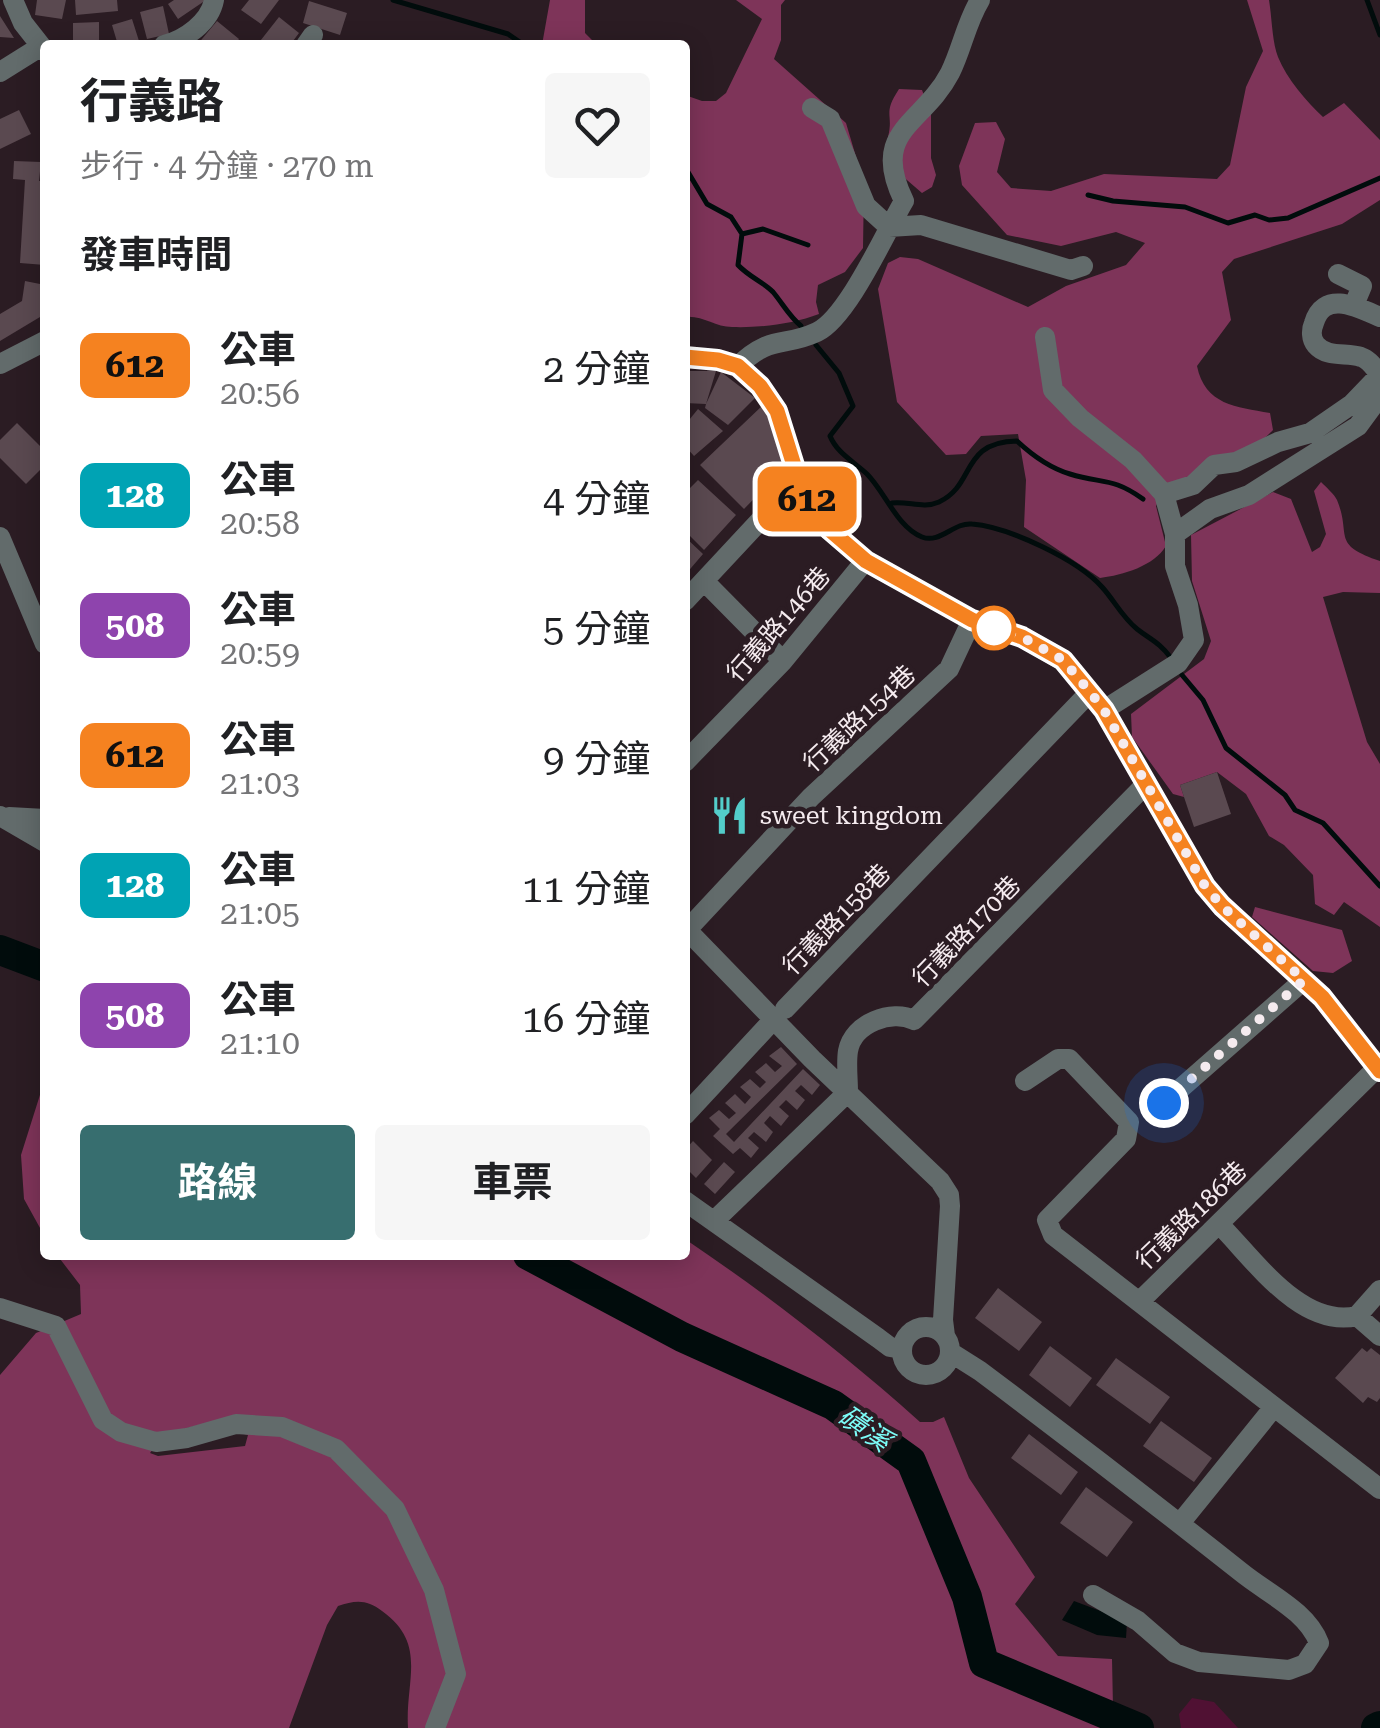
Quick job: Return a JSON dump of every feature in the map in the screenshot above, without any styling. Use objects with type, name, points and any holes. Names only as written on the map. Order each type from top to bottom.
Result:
[{"type":"street","points":[[13,0],[40,46]]},
{"type":"street","points":[[182,40],[212,10],[214,0]]},
{"type":"street","points":[[738,366],[758,347],[818,332],[842,310],[904,200],[891,174],[893,147],[910,120],[948,76],[969,18],[980,0]]},
{"type":"street","points":[[0,72],[40,50]]},
{"type":"street","points":[[812,108],[830,120],[866,206],[889,227],[920,225],[1072,270],[1083,266]]},
{"type":"street","points":[[1338,274],[1362,286],[1354,305]]},
{"type":"street","points":[[1164,494],[1193,486],[1214,465],[1236,462],[1278,442],[1310,433],[1332,419],[1367,389],[1378,372],[1364,358],[1317,347],[1311,335],[1317,314],[1328,305],[1342,302],[1380,317]]},
{"type":"street","points":[[1045,337],[1053,390],[1080,418],[1133,460],[1164,494],[1174,534],[1175,566],[1194,640],[1178,663],[1104,710]]},
{"type":"street","points":[[0,364],[40,344]]},
{"type":"street","points":[[690,357],[738,366],[760,386],[777,411],[802,491],[830,530],[866,561],[972,620],[1022,637],[1063,660],[1104,710],[1205,886],[1322,997],[1379,1070]]},
{"type":"street","points":[[1174,534],[1210,509],[1249,495],[1358,426],[1380,396]]},
{"type":"street","points":[[690,595],[781,498],[802,491]]},
{"type":"street","points":[[0,537],[40,632]]},
{"type":"street","name":"行義路146巷","points":[[690,757],[783,661],[866,561]]},
{"type":"street","points":[[704,581],[783,661]]},
{"type":"street","name":"行義路154巷","points":[[690,926],[811,797],[949,669],[972,620]]},
{"type":"street","name":"行義路158巷","points":[[690,1110],[1090,692]]},
{"type":"street","name":"行義路170巷","points":[[848,1092],[848,1048],[856,1036],[888,1016],[901,1014],[914,1020],[1144,785]]},
{"type":"street","points":[[1,817],[40,819]]},
{"type":"street","points":[[1,817],[40,839]]},
{"type":"street","points":[[690,934],[779,1014],[848,1092],[931,1172],[949,1195],[946,1352],[928,1374],[912,1370],[906,1365],[911,1337],[944,1300]]},
{"type":"street","points":[[1164,1103],[1304,980]]},
{"type":"street","points":[[1025,1081],[1058,1059],[1069,1059],[1129,1122],[1126,1139],[1047,1220],[1053,1235],[1139,1302]]},
{"type":"street","name":"行義路186巷","points":[[1379,1070],[1139,1302],[1380,1488]]},
{"type":"street","points":[[715,1220],[848,1092]]},
{"type":"street","points":[[690,1203],[890,1347],[939,1330],[946,1352],[980,1371],[1181,1522],[1312,1625],[1319,1643],[1305,1664],[1289,1670],[1199,1662],[1175,1654],[1138,1620],[1093,1596]]},
{"type":"street","points":[[1219,1224],[1296,1303],[1321,1315],[1343,1319],[1357,1316],[1380,1290]]},
{"type":"street","points":[[0,1308],[56,1326],[103,1420],[121,1432],[156,1442],[236,1424],[282,1426],[336,1450],[395,1509],[434,1590],[456,1674],[435,1728]]},
{"type":"street","points":[[1357,1316],[1380,1336]]},
{"type":"street","points":[[1181,1522],[1274,1407]]},
{"type":"shaded area","points":[[550,0],[585,0],[585,33],[592,40],[543,40]]},
{"type":"shaded area","points":[[736,0],[785,0],[781,5],[781,40],[774,59],[846,123],[864,184],[863,248],[845,272],[818,285],[819,314],[787,323],[726,326],[690,317],[690,97],[716,101],[726,93],[762,19]]},
{"type":"shaded area","points":[[1247,0],[1269,0],[1278,57],[1310,104],[1323,117],[1344,103],[1380,140],[1380,200],[1342,224],[1234,259],[1222,272],[1231,320],[1197,366],[1201,379],[1224,402],[1270,413],[1273,430],[1252,448],[1223,464],[1193,478],[1166,484],[1156,506],[1166,546],[1146,564],[1100,578],[1024,527],[1026,480],[1018,434],[981,436],[966,454],[946,455],[897,402],[878,289],[888,263],[900,257],[918,259],[1028,307],[1066,286],[1126,265],[1145,243],[1116,232],[1061,246],[1007,235],[962,185],[959,166],[975,123],[996,122],[1005,139],[997,172],[1011,188],[1051,191],[1104,174],[1217,179],[1230,165],[1246,87],[1263,51]]},
{"type":"shaded area","points":[[899,89],[922,90],[931,115],[931,158],[936,175],[932,187],[922,193],[886,162],[890,109]]},
{"type":"shaded area","points":[[1321,482],[1337,500],[1348,544],[1380,561],[1380,593],[1343,592],[1323,597],[1367,742],[1380,764],[1380,927],[1344,902],[1334,915],[1315,904],[1313,875],[1284,845],[1269,836],[1246,794],[1217,772],[1180,785],[1184,797],[1173,794],[1132,737],[1131,714],[1204,659],[1211,641],[1192,581],[1191,535],[1273,492],[1291,499],[1312,552],[1320,547],[1326,534],[1314,491]]},
{"type":"shaded area","points":[[1255,907],[1342,930],[1352,961],[1333,973],[1313,971],[1252,917]]},
{"type":"shaded area","points":[[40,1095],[40,1228],[24,1199],[21,1155]]},
{"type":"shaded area","points":[[690,1243],[806,1326],[920,1422],[944,1417],[969,1478],[1035,1577],[1015,1604],[1058,1656],[1112,1659],[1113,1707],[1118,1728],[408,1728],[411,1664],[405,1636],[382,1611],[361,1602],[338,1606],[327,1625],[289,1728],[0,1728],[0,1375],[36,1333],[81,1314],[80,1285],[61,1260],[690,1260]],"holes":[[[203,1424],[248,1435],[245,1446],[158,1456],[150,1453],[165,1434]]]},
{"type":"shaded area","points":[[1074,1601],[1127,1621],[1126,1638],[1097,1635],[1062,1620]]},
{"type":"shaded area","points":[[1192,1698],[1214,1702],[1238,1728],[1181,1728],[1179,1714]]},
{"type":"building","points":[[37,0],[66,0],[62,19],[35,15]]},
{"type":"building","points":[[75,0],[117,0],[118,11],[76,15]]},
{"type":"building","points":[[174,0],[206,0],[178,19],[168,4]]},
{"type":"building","points":[[249,0],[279,0],[261,24],[241,10]]},
{"type":"building","points":[[309,1],[347,13],[340,35],[303,23]]},
{"type":"building","points":[[163,6],[169,34],[147,39],[140,12]]},
{"type":"building","points":[[0,16],[14,38],[0,37]]},
{"type":"building","points":[[279,17],[299,33],[294,40],[261,40]]},
{"type":"building","points":[[132,19],[139,40],[116,40],[112,25]]},
{"type":"building","points":[[217,21],[239,39],[238,40],[201,40]]},
{"type":"building","points":[[99,22],[99,40],[73,40],[73,23]]},
{"type":"building","points":[[19,110],[31,134],[0,149],[0,119]]},
{"type":"building","points":[[14,161],[40,162],[40,265],[20,263],[25,180],[13,179]]},
{"type":"building","points":[[25,281],[40,284],[40,317],[0,341],[0,314],[22,301]]},
{"type":"building","points":[[690,371],[716,371],[706,404],[690,403]]},
{"type":"building","points":[[721,372],[755,398],[728,425],[705,408]]},
{"type":"building","points":[[763,405],[787,465],[744,509],[700,465]]},
{"type":"building","points":[[698,409],[723,431],[694,456],[690,452],[690,419]]},
{"type":"building","points":[[17,423],[40,446],[40,470],[26,484],[0,458],[0,440]]},
{"type":"building","points":[[698,480],[736,515],[704,550],[690,536],[690,488]]},
{"type":"building","points":[[690,542],[703,554],[690,569]]},
{"type":"building","points":[[1217,772],[1231,814],[1194,827],[1180,785]]},
{"type":"building","points":[[781,1047],[797,1064],[726,1134],[734,1142],[803,1069],[820,1085],[812,1095],[801,1085],[795,1091],[805,1100],[797,1110],[786,1100],[779,1107],[789,1116],[781,1126],[770,1116],[764,1123],[773,1132],[766,1142],[754,1132],[748,1138],[759,1148],[751,1158],[740,1148],[733,1154],[713,1136],[720,1129],[709,1118],[719,1110],[729,1119],[736,1113],[725,1103],[735,1094],[745,1104],[751,1097],[740,1087],[750,1079],[760,1088],[766,1082],[755,1072],[766,1063],[775,1072],[782,1066],[769,1056]]},
{"type":"building","points":[[693,1141],[712,1160],[696,1178],[690,1172]]},
{"type":"building","points":[[724,1162],[735,1172],[715,1194],[704,1184]]},
{"type":"building","points":[[998,1288],[1042,1322],[1019,1351],[975,1318]]},
{"type":"building","points":[[1050,1346],[1092,1378],[1070,1407],[1029,1375]]},
{"type":"building","points":[[1362,1348],[1367,1352],[1371,1348],[1380,1355],[1377,1402],[1368,1397],[1363,1403],[1335,1378]]},
{"type":"building","points":[[1116,1358],[1170,1397],[1150,1424],[1096,1385]]},
{"type":"building","points":[[1161,1421],[1212,1458],[1194,1482],[1143,1446]]},
{"type":"building","points":[[1029,1434],[1078,1472],[1061,1495],[1011,1458]]},
{"type":"building","points":[[1086,1487],[1133,1522],[1107,1557],[1060,1523]]},
{"type":"waterway","points":[[393,0],[508,34],[517,40]]},
{"type":"waterway","points":[[1367,0],[1380,35]]},
{"type":"waterway","points":[[690,175],[707,204],[731,217],[742,234],[738,265],[770,289],[801,326]]},
{"type":"waterway","points":[[1088,195],[1185,207],[1228,223],[1255,215],[1269,220],[1288,218],[1380,178]]},
{"type":"waterway","points":[[742,234],[763,229],[808,245]]},
{"type":"waterway","points":[[816,345],[839,373],[853,406],[830,436],[841,452],[874,481],[905,525],[929,538],[965,524],[987,526],[1042,546],[1091,577],[1122,614],[1171,658]]},
{"type":"waterway","points":[[892,503],[939,502],[951,495],[977,456],[999,443],[1017,441],[1055,468],[1115,484],[1143,499]]},
{"type":"waterway","points":[[1182,675],[1203,700],[1226,748],[1285,795],[1295,810],[1323,823],[1380,886]]},
{"type":"waterway","name":"磺溪","points":[[0,950],[40,965]]},
{"type":"waterway","name":"磺溪","points":[[537,1260],[682,1337],[833,1405],[911,1461],[967,1597],[984,1663],[1139,1728]]},
{"type":"waterway","name":"磺溪","points":[[1376,1728],[1380,1726]]},
{"type":"bus line","name":"612","points":[[690,357],[738,366],[760,386],[777,411],[802,491],[811,507],[830,530],[866,561],[972,620],[1022,637],[1063,660],[1104,710],[1205,886],[1322,997],[1380,1071]]},
{"type":"place","name":"sweet kingdom","points":[[730,815]]},
{"type":"route","points":[[994,628],[1022,637],[1063,660],[1104,710],[1205,886],[1304,980],[1164,1103]]}]
